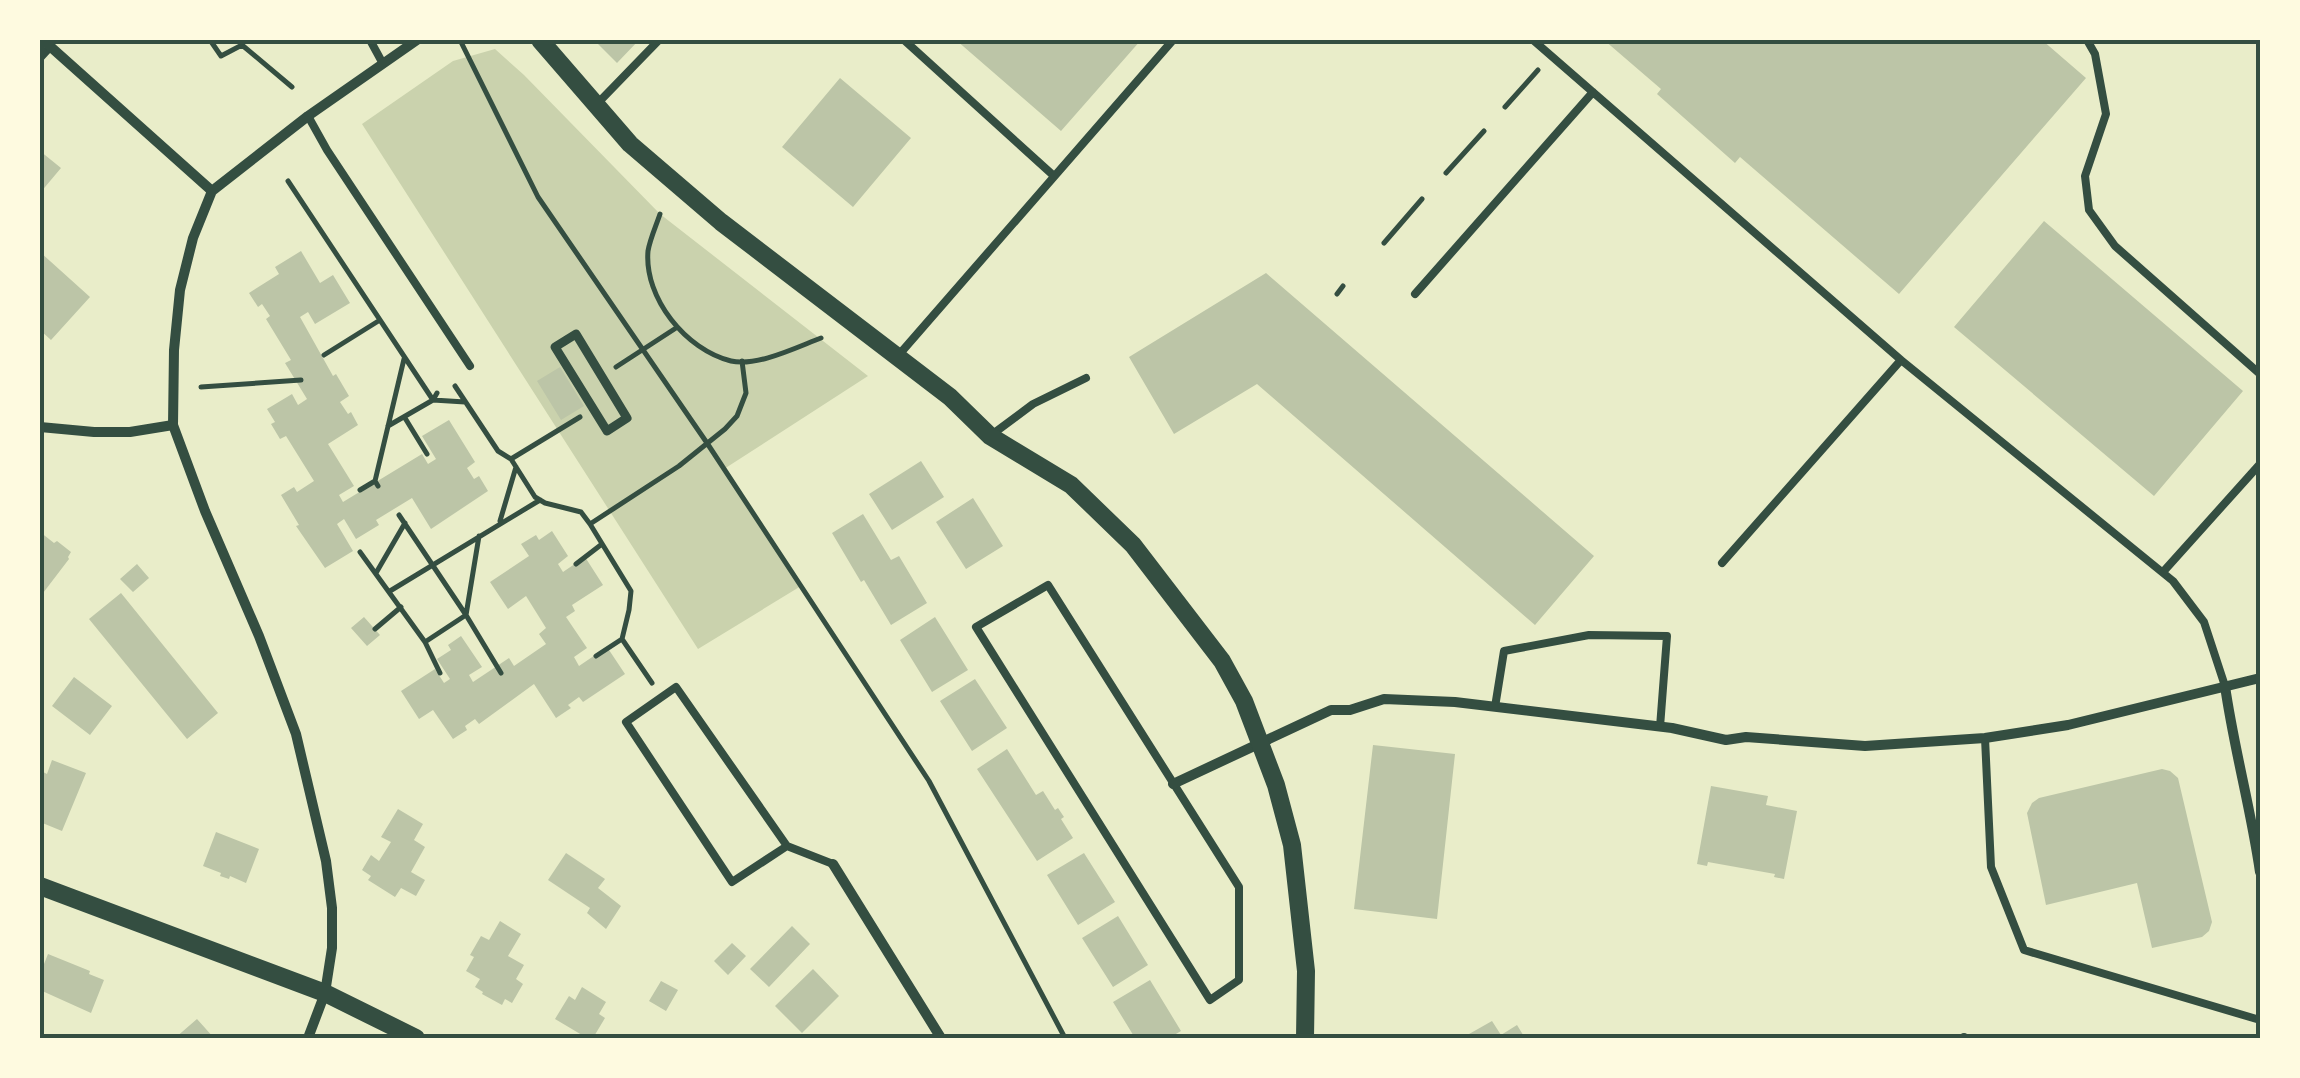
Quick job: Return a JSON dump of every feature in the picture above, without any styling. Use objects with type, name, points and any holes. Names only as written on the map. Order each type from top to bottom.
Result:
[{"type":"street","points":[[308,1038],[325,993],[332,948],[326,861],[296,734],[174,425],[174,350],[180,290],[193,238],[212,191],[308,116],[416,40]]},
{"type":"street","points":[[547,42],[630,144],[722,222],[950,397],[990,436],[1071,486],[1133,544],[1222,660],[1244,701],[1276,784],[1292,845],[1306,971],[1305,1038]]},
{"type":"street","points":[[47,43],[212,191]]},
{"type":"street","points":[[576,334],[602,376],[628,418],[606,431],[555,348],[576,334]]},
{"type":"street","points":[[40,427],[130,432],[174,425]]},
{"type":"street","points":[[1173,784],[1331,710],[1350,710],[1384,699],[1455,702],[1660,726],[1726,740],[1746,737],[1865,746],[1985,738],[2068,726],[2260,678]]},
{"type":"street","points":[[2225,686],[2232,734],[2257,831],[2260,872]]},
{"type":"street","points":[[833,864],[941,1038]]},
{"type":"street","points":[[40,886],[325,993],[416,1038]]},
{"type":"lane","points":[[370,40],[382,62]]},
{"type":"lane","points":[[596,105],[659,40]]},
{"type":"lane","points":[[904,40],[1054,176]]},
{"type":"lane","points":[[897,357],[1173,40]]},
{"type":"lane","points":[[1533,40],[1901,360],[2173,580],[2204,622],[2225,686]]},
{"type":"lane","points":[[2087,40],[2094,54],[2106,114],[2085,176],[2089,210],[2115,246],[2260,374]]},
{"type":"lane","points":[[40,58],[47,43]]},
{"type":"lane","points":[[1415,294],[1593,92]]},
{"type":"lane","points":[[308,116],[470,366]]},
{"type":"lane","points":[[1722,563],[1901,360]]},
{"type":"lane","points":[[990,436],[1033,404],[1086,378]]},
{"type":"lane","points":[[2163,572],[2260,464]]},
{"type":"lane","points":[[1048,585],[1173,784],[1239,888],[1239,980],[1210,1000],[976,627],[1048,585]]},
{"type":"lane","points":[[1495,707],[1504,651],[1588,635],[1667,636],[1660,726]]},
{"type":"lane","points":[[786,846],[732,882],[626,722],[676,687],[786,846],[833,864]]},
{"type":"lane","points":[[1985,738],[1991,867],[2024,950],[2260,1020]]},
{"type":"path","points":[[210,40],[221,56],[240,42],[292,88]]},
{"type":"path","points":[[460,40],[538,197],[707,444],[929,781],[1064,1038]]},
{"type":"path","points":[[1505,107],[1538,70]]},
{"type":"path","points":[[1446,172],[1484,130]]},
{"type":"path","points":[[288,181],[404,357],[435,397],[465,402]]},
{"type":"path","points":[[1384,243],[1422,199]]},
{"type":"path","points":[[660,214],[648,251],[650,286],[676,328],[702,348],[733,362],[767,358],[821,338]]},
{"type":"path","points":[[1337,294],[1343,286]]},
{"type":"path","points":[[324,355],[380,320]]},
{"type":"path","points":[[602,376],[676,328]]},
{"type":"path","points":[[360,490],[376,484],[404,357]]},
{"type":"path","points":[[590,524],[707,444],[737,416],[746,393],[742,361]]},
{"type":"path","points":[[201,387],[301,380]]},
{"type":"path","points":[[455,386],[498,451],[512,459],[535,497],[581,512],[630,591],[630,610],[622,639],[596,656]]},
{"type":"path","points":[[388,426],[435,397]]},
{"type":"path","points":[[512,459],[593,409]]},
{"type":"path","points":[[405,418],[427,454]]},
{"type":"path","points":[[499,524],[516,466]]},
{"type":"path","points":[[390,591],[540,500]]},
{"type":"path","points":[[399,515],[502,673]]},
{"type":"path","points":[[376,573],[404,524]]},
{"type":"path","points":[[426,642],[466,615],[479,536]]},
{"type":"path","points":[[576,564],[602,544]]},
{"type":"path","points":[[360,552],[426,642],[440,673]]},
{"type":"path","points":[[376,628],[401,607]]},
{"type":"path","points":[[622,639],[654,686]]},
{"type":"green space","points":[[495,49],[660,214],[868,376],[724,469],[801,586],[698,649],[362,124],[453,61]]},
{"type":"building","points":[[594,40],[639,40],[617,63]]},
{"type":"building","points":[[956,40],[1141,40],[1061,131]]},
{"type":"building","points":[[1604,40],[2042,40],[2086,78],[1899,294],[1740,157],[1735,163],[1657,94],[1661,89]]},
{"type":"building","points":[[840,78],[911,138],[853,207],[782,147]]},
{"type":"building","points":[[40,151],[61,168],[40,193]]},
{"type":"building","points":[[2044,221],[2243,391],[2154,496],[1954,327]]},
{"type":"building","points":[[301,251],[320,283],[333,275],[350,303],[315,324],[308,312],[300,317],[333,376],[336,374],[349,396],[340,402],[358,425],[328,444],[354,486],[339,495],[343,502],[422,454],[428,464],[436,459],[422,436],[449,420],[475,462],[467,468],[474,479],[479,476],[488,491],[431,529],[412,498],[376,520],[379,525],[356,539],[344,519],[337,524],[353,551],[325,568],[296,526],[299,525],[281,495],[294,487],[297,492],[314,481],[286,436],[280,439],[267,409],[292,394],[298,405],[307,399],[285,363],[291,360],[266,319],[270,316],[249,293],[279,274],[275,267]]},
{"type":"building","points":[[40,252],[90,297],[51,340],[40,330]]},
{"type":"building","points":[[1266,273],[1594,556],[1535,625],[1257,384],[1174,434],[1129,357]]},
{"type":"building","points":[[560,367],[584,406],[561,420],[537,381]]},
{"type":"building","points":[[921,461],[944,497],[892,530],[869,494]]},
{"type":"building","points":[[973,498],[1003,546],[966,569],[936,522]]},
{"type":"building","points":[[863,514],[891,560],[899,556],[927,603],[891,625],[832,533]]},
{"type":"building","points":[[552,531],[568,556],[558,564],[563,572],[585,557],[603,585],[572,605],[575,611],[566,617],[587,648],[574,657],[579,666],[607,647],[625,674],[583,702],[579,697],[556,718],[534,684],[479,724],[475,719],[453,739],[433,710],[419,719],[401,691],[435,669],[444,683],[450,679],[437,659],[451,650],[448,645],[461,636],[482,667],[469,675],[473,682],[509,658],[514,666],[546,644],[539,634],[546,628],[526,596],[508,609],[490,582],[529,556],[521,544],[536,535],[539,540]]},
{"type":"building","points":[[40,532],[71,552],[40,597]]},
{"type":"building","points":[[137,564],[149,578],[133,592],[120,579]]},
{"type":"building","points":[[121,593],[218,713],[187,739],[89,619]]},
{"type":"building","points":[[364,617],[380,635],[367,646],[351,628]]},
{"type":"building","points":[[935,617],[968,670],[932,692],[900,640]]},
{"type":"building","points":[[74,677],[112,706],[90,735],[52,706]]},
{"type":"building","points":[[975,679],[1007,728],[972,751],[940,701]]},
{"type":"building","points":[[1373,745],[1455,754],[1437,919],[1354,909]]},
{"type":"building","points":[[1007,749],[1036,795],[1043,791],[1055,810],[1058,808],[1073,838],[1037,861],[977,769]]},
{"type":"building","points":[[52,760],[86,773],[62,831],[40,822],[40,779],[43,772],[47,774]]},
{"type":"building","points":[[2162,769],[2178,778],[2212,922],[2202,937],[2152,948],[2137,883],[2046,905],[2027,813],[2039,798]]},
{"type":"building","points":[[1711,786],[1768,796],[1766,805],[1797,811],[1784,879],[1708,862],[1707,866],[1697,864]]},
{"type":"building","points":[[398,809],[423,824],[414,840],[425,847],[411,872],[425,880],[416,896],[401,888],[395,897],[368,880],[371,876],[362,870],[371,855],[379,861],[391,842],[381,837]]},
{"type":"building","points":[[216,832],[259,849],[246,883],[220,876],[221,873],[203,866]]},
{"type":"building","points":[[566,853],[605,879],[598,888],[621,906],[606,929],[587,913],[590,908],[548,880]]},
{"type":"building","points":[[1084,853],[1115,902],[1078,925],[1047,875]]},
{"type":"building","points":[[1118,916],[1148,965],[1113,987],[1082,938]]},
{"type":"building","points":[[500,921],[521,934],[508,956],[524,965],[516,979],[523,984],[512,1003],[505,999],[502,1005],[482,994],[475,987],[480,979],[466,971],[481,936],[489,940]]},
{"type":"building","points":[[792,926],[810,944],[769,987],[750,969]]},
{"type":"building","points":[[732,943],[746,956],[728,975],[714,961]]},
{"type":"building","points":[[48,954],[104,980],[91,1013],[40,990],[40,974]]},
{"type":"building","points":[[813,969],[839,996],[802,1033],[775,1006]]},
{"type":"building","points":[[1150,980],[1181,1031],[1169,1038],[1135,1038],[1113,1002]]},
{"type":"building","points":[[661,981],[678,990],[666,1011],[649,1001]]},
{"type":"building","points":[[582,987],[606,1002],[599,1014],[605,1018],[593,1038],[555,1019],[569,996],[575,1000]]},
{"type":"building","points":[[197,1019],[214,1038],[175,1038]]},
{"type":"building","points":[[1492,1021],[1501,1035],[1517,1025],[1525,1038],[1462,1038]]}]
